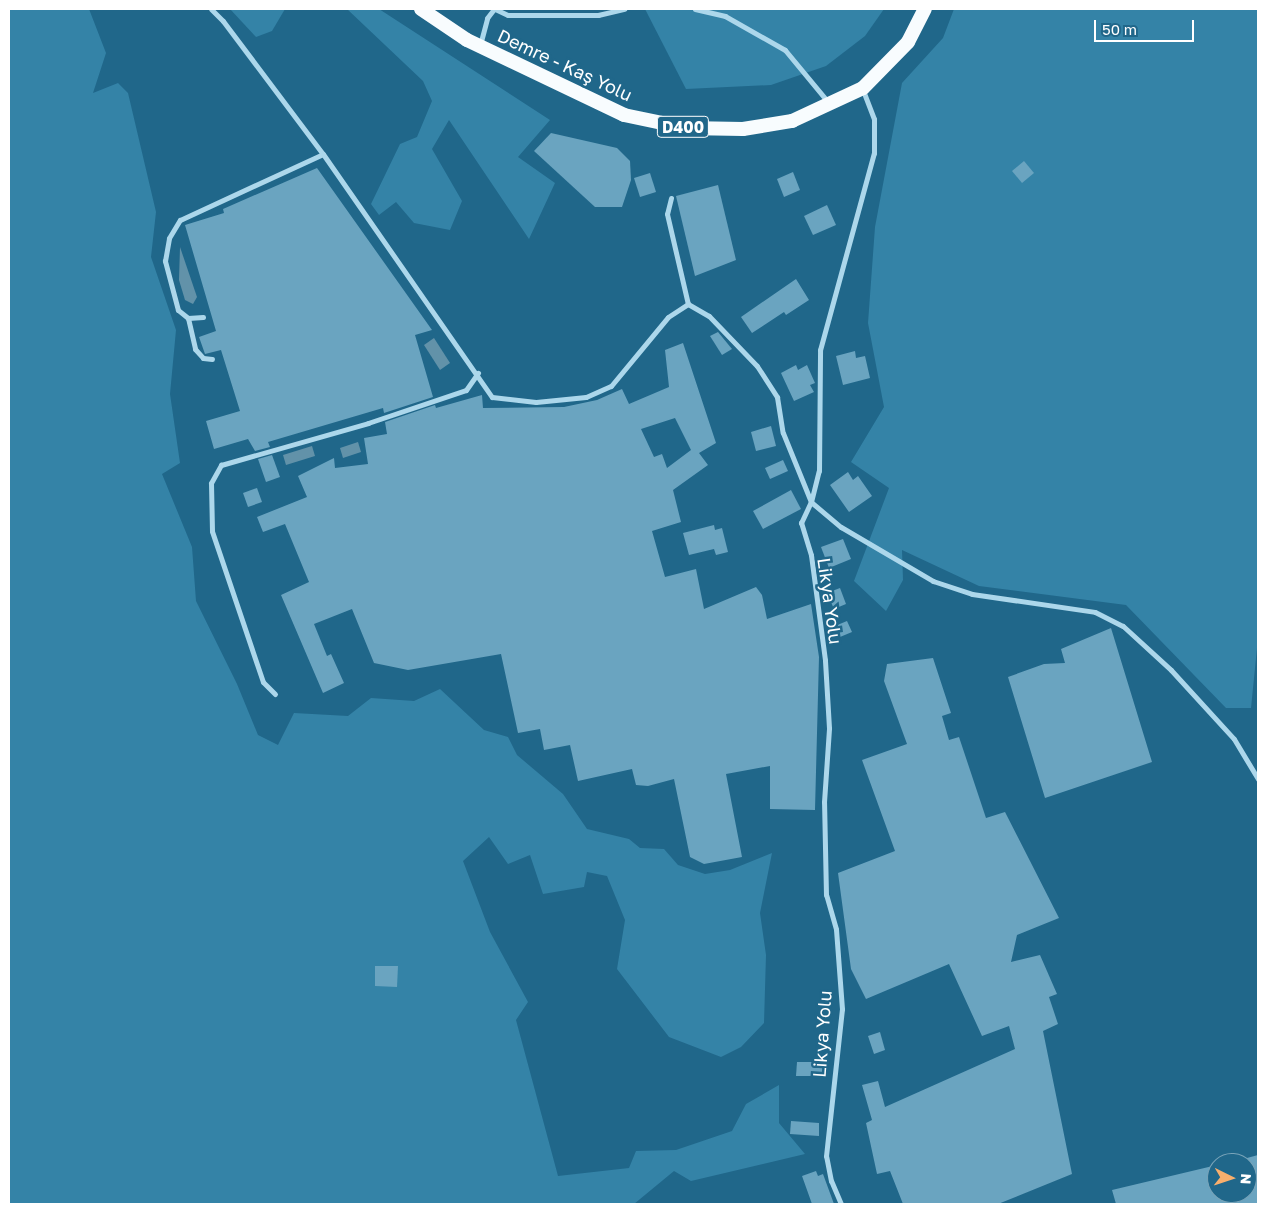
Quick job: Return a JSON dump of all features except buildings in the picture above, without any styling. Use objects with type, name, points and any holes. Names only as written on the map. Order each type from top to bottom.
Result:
[{"type":"highway","name":"Demre - Kaş Yolu","points":[[421,9],[480,46],[624,115],[686,128],[743,130],[792,121],[863,88],[908,42],[926,9]]},
{"type":"street","points":[[211,9],[323,154],[478,373],[492,397],[536,402],[586,397],[611,386],[668,317],[688,304]]},
{"type":"street","points":[[480,46],[487,18],[494,9],[508,15],[589,15],[624,9]]},
{"type":"street","points":[[695,9],[725,16],[785,50],[830,103]]},
{"type":"street","name":"Likya Yolu","points":[[841,1204],[831,1181],[826,1156],[842,1009],[836,929],[826,895],[824,802],[829,728],[825,660],[811,555],[801,523],[811,502],[819,471],[820,350],[874,153],[874,119],[863,88]]},
{"type":"street","points":[[212,359],[203,358],[196,349],[188,318],[178,310],[165,261],[169,238],[180,220],[323,154]]},
{"type":"street","points":[[671,198],[667,214],[688,304],[709,316],[757,366],[777,397],[783,434],[811,502],[841,527],[933,581],[972,594],[1095,612],[1123,626],[1171,670],[1234,739],[1258,779]]},
{"type":"street","points":[[188,318],[203,317]]},
{"type":"street","points":[[275,694],[263,682],[212,531],[211,483],[221,465],[368,423],[466,390],[478,373]]},
{"type":"shaded area","points":[[9,9],[89,9],[106,53],[93,93],[118,83],[128,93],[156,212],[151,257],[176,330],[170,394],[180,463],[162,474],[192,547],[196,601],[237,684],[258,735],[278,745],[294,713],[348,716],[371,698],[414,701],[440,689],[484,730],[508,737],[517,755],[563,794],[587,829],[629,839],[640,848],[664,849],[678,865],[705,874],[730,870],[772,853],[760,913],[766,955],[764,1023],[741,1047],[721,1057],[669,1037],[617,969],[625,920],[607,876],[587,872],[584,887],[543,894],[530,855],[508,864],[489,837],[463,861],[490,932],[528,1002],[516,1020],[558,1176],[629,1168],[636,1151],[676,1150],[732,1131],[746,1104],[779,1085],[779,1123],[805,1154],[691,1181],[674,1171],[634,1204],[9,1204]]},
{"type":"shaded area","points":[[230,9],[285,9],[272,31],[256,37]]},
{"type":"shaded area","points":[[347,9],[379,9],[550,120],[518,157],[555,183],[529,239],[449,120],[432,149],[462,201],[450,230],[414,223],[396,202],[379,215],[371,204],[400,144],[417,137],[432,101],[423,81]]},
{"type":"shaded area","points":[[645,9],[884,9],[865,36],[826,66],[771,85],[686,89]]},
{"type":"shaded area","points":[[954,9],[1258,9],[1258,638],[1251,708],[1226,708],[1126,605],[979,586],[902,550],[903,580],[886,611],[854,581],[889,488],[851,462],[884,407],[868,323],[875,227],[902,83],[943,38]]},
{"type":"shaded area","points":[[180,247],[197,297],[193,304],[185,300],[179,280]]},
{"type":"shaded area","points":[[434,338],[450,363],[440,370],[424,345]]},
{"type":"shaded area","points":[[358,442],[361,452],[343,458],[340,448]]},
{"type":"shaded area","points":[[312,446],[315,456],[286,465],[283,455]]}]
